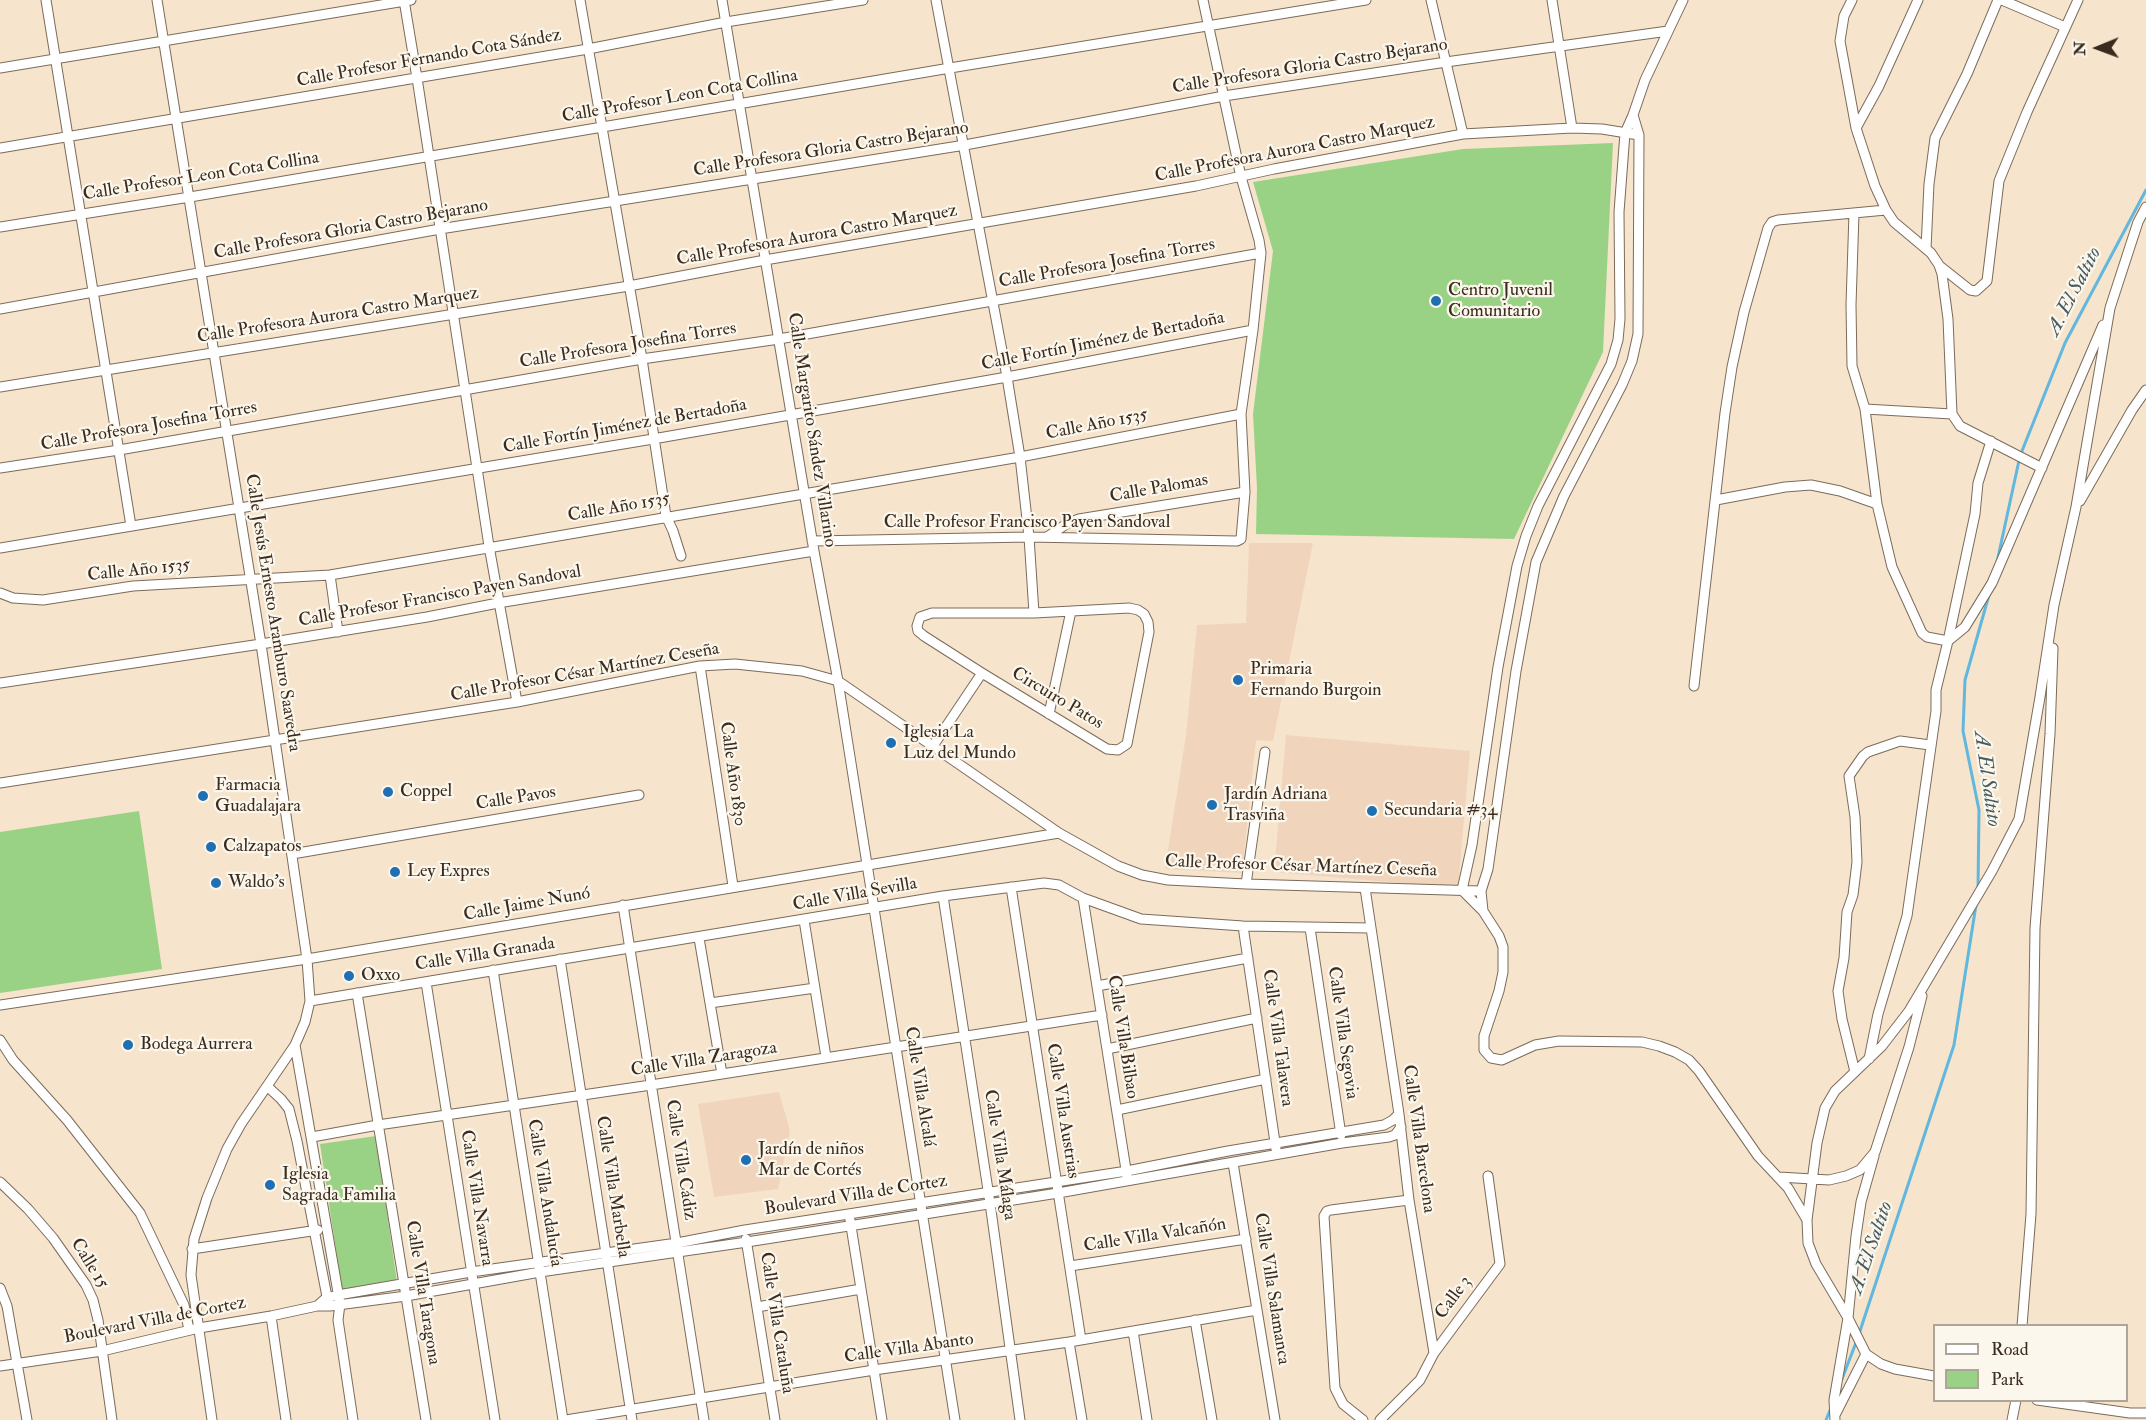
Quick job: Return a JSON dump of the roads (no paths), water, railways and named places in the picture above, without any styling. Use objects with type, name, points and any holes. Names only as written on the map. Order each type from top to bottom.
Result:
[{"type":"street","points":[[46,0],[132,526]]},
{"type":"street","name":"Calle Jesús Ernesto Aramburo Saavedra","points":[[157,0],[276,741],[307,959],[310,1001],[305,1022],[295,1045],[241,1124],[227,1149],[207,1198],[192,1249],[194,1329],[212,1420]]},
{"type":"street","points":[[0,68],[406,0],[464,389],[498,603],[517,702]]},
{"type":"street","points":[[580,0],[642,359],[666,516],[681,556]]},
{"type":"street","name":"Calle Margarito Sández Villarino","points":[[722,0],[813,546],[838,681],[867,865]]},
{"type":"street","name":"Calle Profesor Fernando Cota Sández","points":[[0,148],[588,49],[726,22],[863,0]]},
{"type":"street","points":[[936,0],[994,301],[1020,457],[1029,537],[1034,613]]},
{"type":"street","points":[[1203,0],[1241,177],[1261,253],[1253,330],[1240,414],[1245,492]]},
{"type":"street","name":"Calle Profesor Leon Cota Collina","points":[[0,227],[1366,0]]},
{"type":"street","points":[[1431,0],[1463,134]]},
{"type":"street","points":[[1552,0],[1572,128]]},
{"type":"street","points":[[1683,0],[1645,80],[1625,132],[1619,212],[1618,340],[1602,385],[1538,506],[1526,536],[1511,596],[1498,667],[1472,845],[1462,890],[1483,911],[1499,936],[1504,957],[1499,991],[1484,1036],[1485,1050],[1491,1058],[1502,1060],[1535,1045],[1559,1041],[1641,1042],[1675,1052],[1689,1060],[1699,1071],[1751,1147],[1779,1177],[1807,1220]]},
{"type":"street","points":[[1852,0],[1844,16],[1840,41],[1856,128],[1875,186],[1894,222],[1926,249],[1939,265],[1970,290],[1976,291],[1987,280],[1999,182],[2027,112],[2078,0]]},
{"type":"street","points":[[1856,128],[1879,86],[1918,0]]},
{"type":"street","points":[[1926,249],[1929,184],[1935,138],[2000,0],[2065,27]]},
{"type":"street","name":"Calle Profesora Gloria Castro Bejarano","points":[[0,309],[440,229],[753,180],[1224,96],[1668,31]]},
{"type":"street","points":[[1483,911],[1481,891],[1488,869],[1516,671],[1536,562],[1553,519],[1623,385],[1632,361],[1638,334],[1639,135],[1633,115]]},
{"type":"street","name":"Calle Profesora Aurora Castro Marquez","points":[[0,387],[629,286],[1241,177],[1463,134],[1572,128],[1602,129],[1639,135]]},
{"type":"street","points":[[1948,641],[1965,627],[1992,583],[2110,309],[2138,222],[2146,207]]},
{"type":"street","points":[[1694,686],[1732,367],[1744,312],[1770,224],[1778,220],[1886,210]]},
{"type":"street","points":[[1854,213],[1852,366],[1865,409],[1877,504],[1892,567],[1922,633],[1927,637],[1948,641]]},
{"type":"street","name":"Calle Profesora Josefina Torres","points":[[0,468],[119,450],[642,359],[779,339],[1261,253]]},
{"type":"street","points":[[1939,265],[1948,319],[1952,414],[1960,426],[2042,468]]},
{"type":"street","points":[[1933,1376],[1895,1369],[1881,1364],[1866,1354],[1848,1318],[1815,1264],[1808,1243],[1807,1220],[1817,1143],[1825,1108],[1835,1091],[1896,1030],[1992,871],[2019,819],[2054,605],[2076,507],[2110,309]]},
{"type":"street","name":"Calle Fortín Jiménez de Bertadoña","points":[[0,548],[238,510],[791,415],[1253,330]]},
{"type":"street","points":[[2076,507],[2146,390]]},
{"type":"street","points":[[1865,409],[1952,414]]},
{"type":"street","name":"Calle Año 1535","points":[[0,592],[13,598],[43,600],[133,586],[330,575],[1020,457],[1240,414]]},
{"type":"street","points":[[1572,441],[1587,452]]},
{"type":"street","points":[[1869,1059],[1878,1014],[1908,916],[1936,711],[1936,690],[1975,514],[1978,483],[1990,441]]},
{"type":"street","points":[[1716,500],[1785,487],[1811,485],[1840,491],[1877,504]]},
{"type":"street","name":"Calle Palomas","points":[[1047,537],[1068,523],[1079,519],[1245,492]]},
{"type":"street","name":"Calle Profesor Francisco Payen Sandoval","points":[[0,683],[338,632],[813,546],[1029,537],[1237,541],[1241,539],[1245,492]]},
{"type":"street","points":[[330,575],[338,632]]},
{"type":"street","points":[[2022,1324],[2031,1214],[2035,928],[2050,734],[2054,605]]},
{"type":"street","name":"Circuiro Patos","points":[[1130,608],[1144,614],[1149,632],[1127,744],[1118,750],[1107,749],[918,631],[917,620],[924,614],[1034,613],[1130,608]]},
{"type":"street","points":[[1049,714],[1071,611]]},
{"type":"street","name":"Calle Profesor César Martínez Ceseña","points":[[0,783],[517,702],[700,666],[735,664],[802,671],[838,681],[1059,833],[1118,866],[1142,875],[1168,880],[1246,884],[1481,891]]},
{"type":"street","name":"Calle Año 1830","points":[[700,666],[733,886]]},
{"type":"street","points":[[1498,667],[1516,671]]},
{"type":"street","points":[[933,746],[982,673]]},
{"type":"street","points":[[1855,1072],[1842,1019],[1838,990],[1844,958],[1847,912],[1853,895],[1857,862],[1855,818],[1849,776],[1863,756],[1869,752],[1899,741],[1930,745]]},
{"type":"street","points":[[1246,884],[1265,752]]},
{"type":"street","name":"Calle Pavos","points":[[292,854],[639,795]]},
{"type":"street","name":"Calle Jaime Nunó","points":[[0,1005],[307,959],[1059,833]]},
{"type":"street","name":"Calle Villa Alcalá","points":[[867,865],[955,1420]]},
{"type":"street","name":"Calle Villa Sevilla","points":[[630,948],[943,896],[1011,887],[1051,883],[1083,898]]},
{"type":"street","name":"Calle Villa Austrias","points":[[1011,887],[1081,1340]]},
{"type":"street","name":"Calle Villa Barcelona","points":[[1365,888],[1401,1127],[1409,1200],[1434,1353]]},
{"type":"street","name":"Calle Villa Málaga","points":[[943,896],[1020,1420]]},
{"type":"street","points":[[1083,898],[1141,919],[1243,926],[1371,928]]},
{"type":"street","name":"Calle Villa Bilbao","points":[[1083,898],[1128,1181]]},
{"type":"street","name":"Calle Villa Cádiz","points":[[623,905],[704,1420]]},
{"type":"street","points":[[804,920],[826,1057]]},
{"type":"street","name":"Calle Villa Talavera","points":[[1243,926],[1277,1155]]},
{"type":"street","name":"Calle Villa Segovia","points":[[1310,928],[1342,1143]]},
{"type":"street","points":[[699,938],[722,1074]]},
{"type":"street","name":"Calle Villa Granada","points":[[310,1001],[630,948]]},
{"type":"street","points":[[1097,986],[1248,957]]},
{"type":"street","name":"Calle Villa Marbella","points":[[560,959],[632,1420]]},
{"type":"street","name":"Calle Villa Andalucía","points":[[493,970],[564,1420]]},
{"type":"street","name":"Calle Villa Navarra","points":[[426,982],[495,1420]]},
{"type":"street","points":[[710,1003],[815,988]]},
{"type":"street","points":[[1835,1418],[1833,1400],[1848,1318],[1861,1202],[1909,1047],[1923,988]]},
{"type":"street","name":"Calle Villa Taragona","points":[[357,993],[426,1420]]},
{"type":"street","name":"Calle Villa Zaragoza","points":[[312,1137],[447,1114],[651,1085],[1102,1015]]},
{"type":"street","points":[[1107,1049],[1257,1018]]},
{"type":"street","points":[[0,1040],[13,1060],[68,1120],[140,1213],[194,1329]]},
{"type":"street","points":[[295,1045],[327,1229],[333,1301]]},
{"type":"street","points":[[1117,1110],[1266,1079]]},
{"type":"street","points":[[268,1087],[281,1098],[289,1109],[314,1231],[338,1320],[353,1420]]},
{"type":"street","name":"Boulevard Villa de Cortez","points":[[0,1366],[102,1351],[194,1329],[271,1316],[404,1284],[471,1272],[606,1252],[747,1242],[922,1214],[1057,1182],[1384,1125],[1399,1114]]},
{"type":"street","name":"Boulevard Villa de Cortez","points":[[333,1301],[406,1296],[540,1272],[607,1263],[678,1248],[745,1230],[920,1203],[1058,1193],[1342,1143],[1389,1137],[1395,1135],[1401,1127]]},
{"type":"street","points":[[1779,1177],[1829,1180],[1846,1176],[1860,1170],[1875,1152]]},
{"type":"street","name":"Calle Villa Salamanca","points":[[1233,1163],[1275,1420]]},
{"type":"street","name":"Calle 3","points":[[1380,1420],[1420,1380],[1434,1353],[1500,1263],[1488,1176]]},
{"type":"street","name":"Calle 15","points":[[0,1182],[53,1238],[86,1285],[98,1320],[112,1420]]},
{"type":"street","points":[[1363,1420],[1343,1404],[1335,1388],[1324,1216],[1327,1211],[1331,1210],[1409,1200]]},
{"type":"street","points":[[850,1214],[882,1420]]},
{"type":"street","points":[[192,1249],[327,1229]]},
{"type":"street","name":"Calle Villa Cataluña","points":[[745,1230],[775,1420]]},
{"type":"street","name":"Calle Villa Valcañón","points":[[1070,1266],[1246,1239]]},
{"type":"street","points":[[0,1288],[7,1306],[27,1420]]},
{"type":"street","points":[[757,1307],[861,1289]]},
{"type":"street","name":"Calle Villa Abanto","points":[[564,1420],[874,1370],[1069,1342],[1257,1310]]},
{"type":"street","points":[[271,1316],[286,1420]]},
{"type":"street","points":[[1195,1320],[1212,1420]]},
{"type":"street","points":[[1133,1331],[1147,1420]]},
{"type":"street","points":[[1069,1342],[1082,1420]]},
{"type":"street","points":[[1835,1418],[1866,1354]]},
{"type":"street","points":[[2012,1420],[2016,1402]]},
{"type":"street","points":[[2045,1402],[2146,1413]]},
{"type":"waterway","name":"A. El Saltito","points":[[1997,562],[2020,456],[2065,343],[2146,190]]},
{"type":"waterway","name":"A. El Saltito","points":[[1978,889],[1979,810],[1963,731],[1965,680],[1989,595]]},
{"type":"waterway","name":"A. El Saltito","points":[[1859,1334],[1954,1045],[1976,905]]},
{"type":"waterway","name":"A. El Saltito","points":[[1842,1379],[1857,1340]]},
{"type":"waterway","name":"A. El Saltito","points":[[1826,1420],[1831,1408]]},
{"type":"place","name":"Centro Juvenil Comunitario","points":[[1436,301]]},
{"type":"place","name":"Primaria Fernando Burgoin","points":[[1238,680]]},
{"type":"place","name":"Iglesia La Luz del Mundo","points":[[891,743]]},
{"type":"place","name":"Coppel","points":[[388,792]]},
{"type":"place","name":"Farmacia Guadalajara","points":[[203,796]]},
{"type":"place","name":"Jardín Adriana Trasviña","points":[[1212,805]]},
{"type":"place","name":"Secundaria #34","points":[[1372,811]]},
{"type":"place","name":"Calzapatos","points":[[211,847]]},
{"type":"place","name":"Ley Expres","points":[[395,872]]},
{"type":"place","name":"Waldo's","points":[[216,883]]},
{"type":"place","name":"Oxxo","points":[[349,976]]},
{"type":"place","name":"Bodega Aurrera","points":[[128,1045]]},
{"type":"place","name":"Jardín de niños Mar de Cortés","points":[[746,1160]]},
{"type":"place","name":"Iglesia Sagrada Familia","points":[[270,1185]]}]
